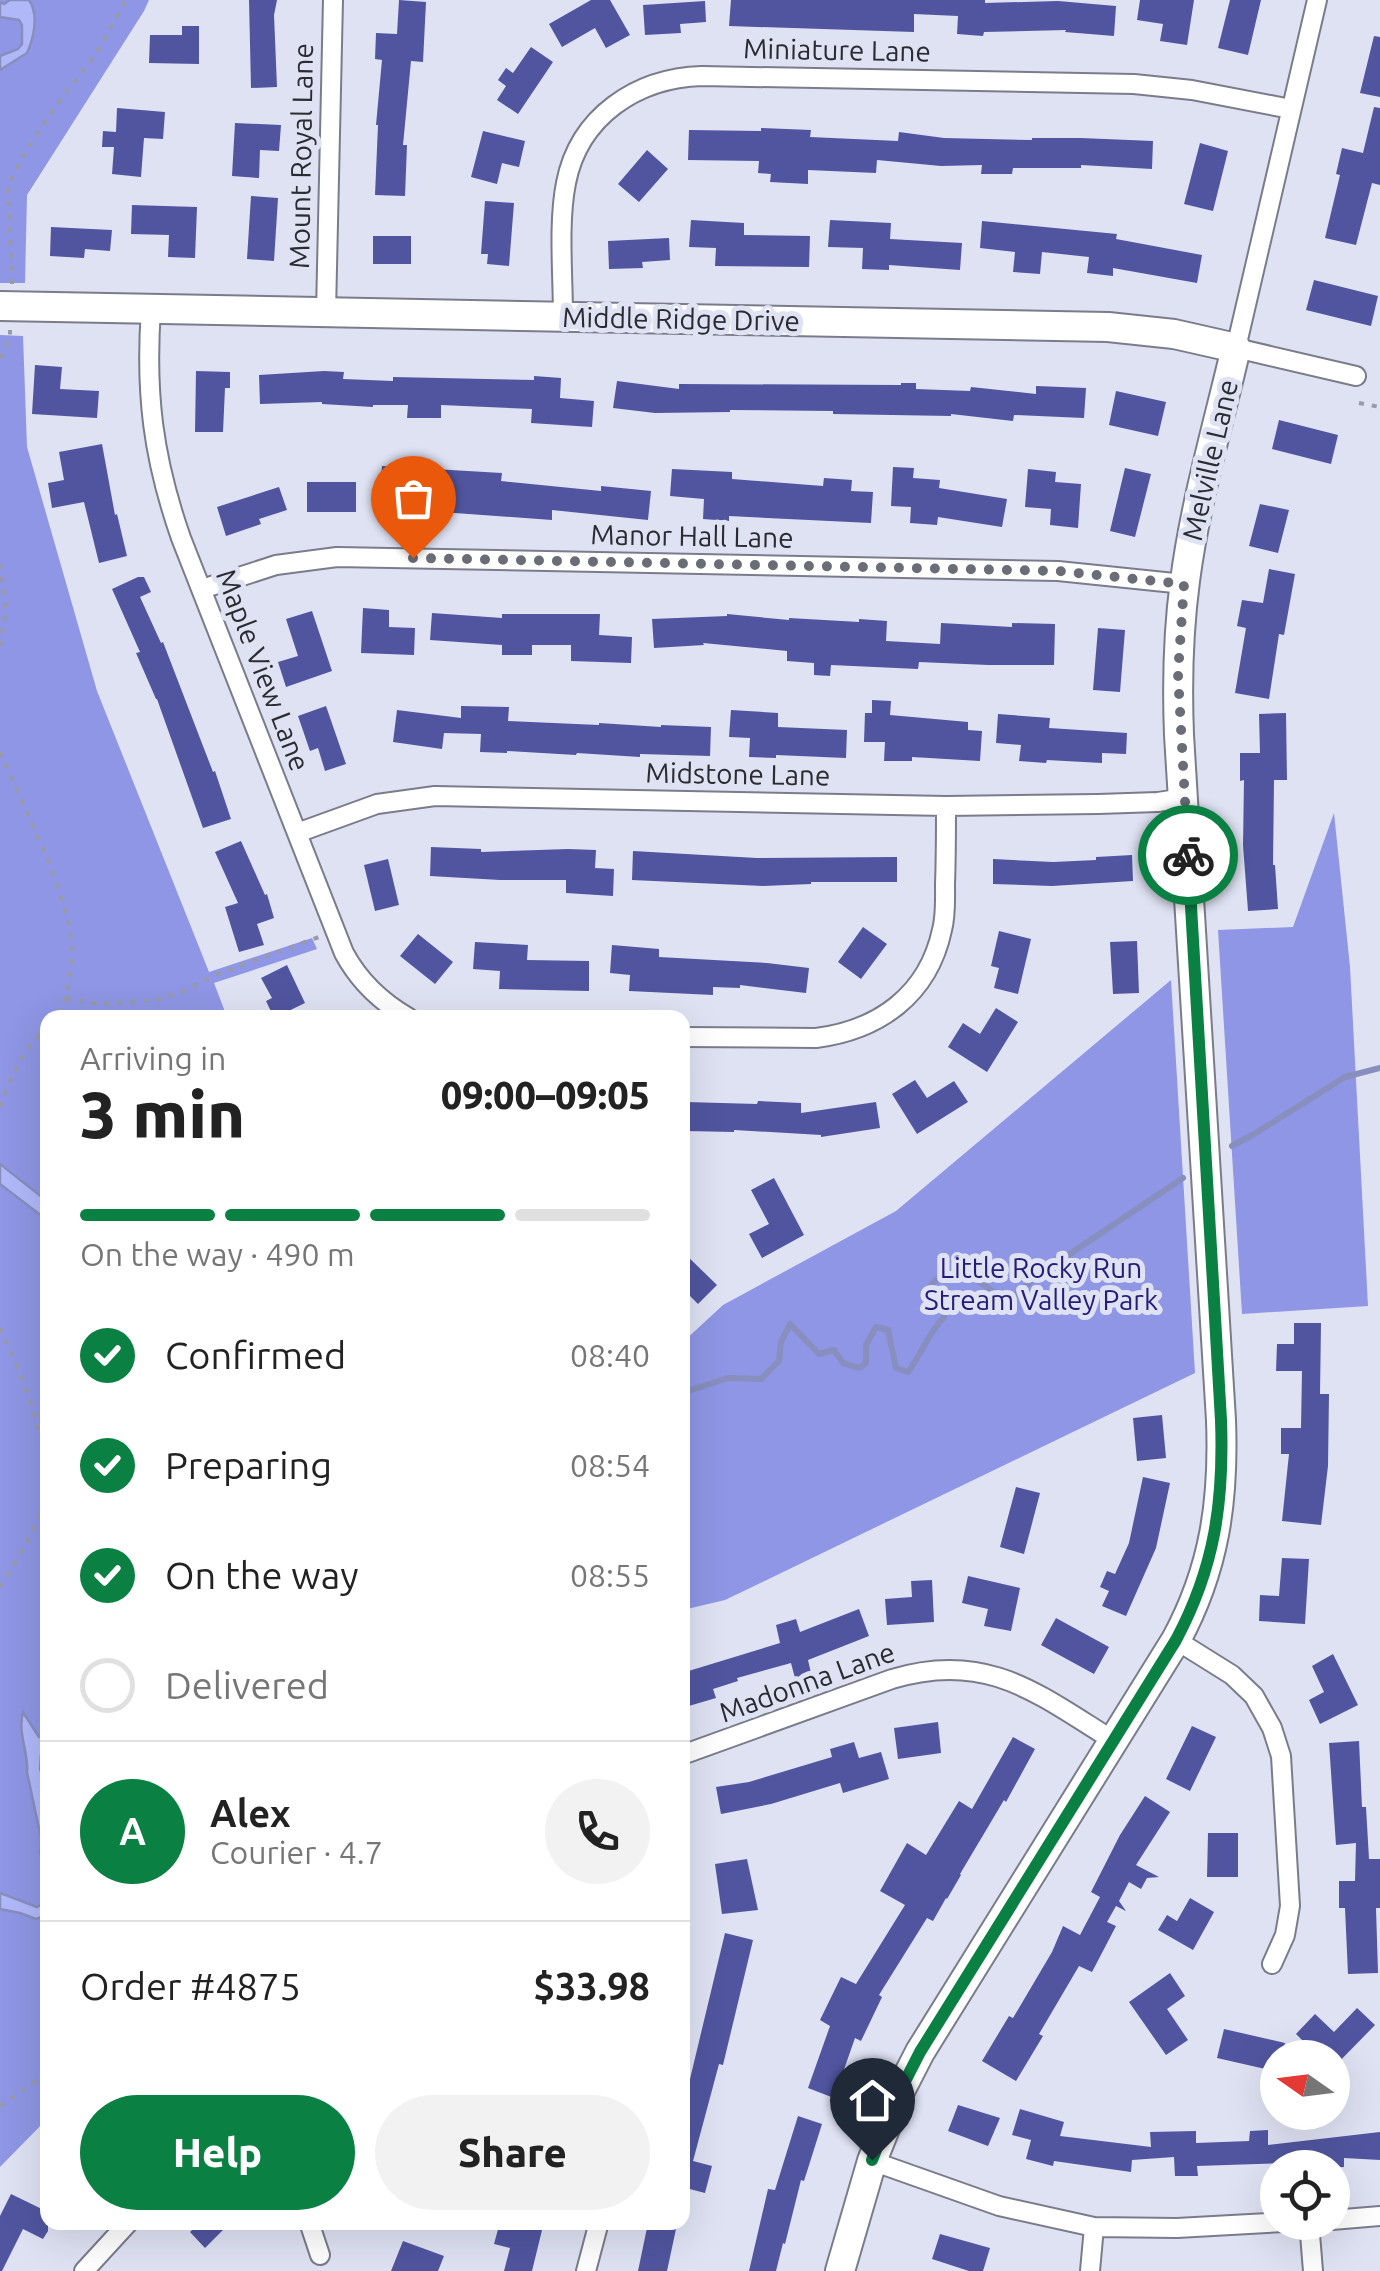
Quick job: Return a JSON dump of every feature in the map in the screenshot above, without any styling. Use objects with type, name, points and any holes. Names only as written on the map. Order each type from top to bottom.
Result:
[{"type":"street","name":"Mount Royal Lane","points":[[326,312],[333,0]]},
{"type":"street","name":"Melville Lane","points":[[840,2271],[872,2160],[900,2091],[920,2052],[1176,1640],[1207,1569],[1217,1527],[1223,1467],[1178,674],[1189,554],[1316,0]]},
{"type":"street","name":"Miniature Lane","points":[[564,316],[564,206],[570,169],[580,144],[596,122],[618,102],[657,82],[702,76],[1134,84],[1192,90],[1291,109]]},
{"type":"street","name":"Middle Ridge Drive","points":[[8,306],[1108,327],[1174,334],[1356,376]]},
{"type":"street","name":"Maple View Lane","points":[[151,309],[150,414],[169,504],[350,964],[364,983],[397,1010]]},
{"type":"street","name":"Manor Hall Lane","points":[[202,590],[276,565],[337,557],[1058,571],[1184,584]]},
{"type":"street","name":"Midstone Lane","points":[[297,833],[377,804],[435,796],[946,806],[1158,802],[1184,798]]},
{"type":"street","points":[[690,1037],[835,1035],[876,1020],[901,1003],[921,980],[936,953],[942,930],[946,806]]},
{"type":"street","points":[[1176,1640],[1232,1674],[1254,1696],[1272,1728],[1281,1756],[1290,1906],[1272,1964]]},
{"type":"street","name":"Madonna Lane","points":[[690,1753],[892,1679],[938,1669],[976,1671],[1015,1682],[1114,1741]]},
{"type":"street","points":[[872,2160],[998,2206],[1094,2228],[1260,2223]]},
{"type":"street","points":[[1350,2218],[1380,2216]]},
{"type":"street","points":[[1090,2271],[1094,2228]]},
{"type":"street","points":[[84,2271],[122,2230]]},
{"type":"street","points":[[312,2230],[320,2255]]},
{"type":"street","points":[[586,2271],[597,2230]]},
{"type":"street","points":[[1310,2240],[1313,2271]]},
{"type":"path","points":[[0,358],[10,340],[8,186],[55,107],[96,54],[126,0]]},
{"type":"path","points":[[1359,403],[1380,407]]},
{"type":"path","points":[[0,564],[6,609],[0,648]]},
{"type":"path","points":[[0,752],[51,868],[70,923],[72,954],[66,998],[59,1010]]},
{"type":"path","points":[[66,998],[100,1004],[157,1000],[336,932]]},
{"type":"path","points":[[0,1107],[12,1075],[40,1033]]},
{"type":"path","points":[[0,1328],[14,1356],[40,1437]]},
{"type":"path","points":[[0,1587],[40,1512]]},
{"type":"path","points":[[0,2106],[40,2078]]},
{"type":"green space","points":[[0,0],[149,0],[27,195],[25,283],[0,283]]},
{"type":"green space","points":[[0,335],[23,336],[27,447],[97,691],[209,972],[312,938],[317,949],[214,983],[224,1010],[40,1010],[40,2126],[0,2167]]},
{"type":"green space","name":"Little Rocky Run Stream Valley Park","points":[[1334,813],[1350,967],[1368,1306],[1242,1314],[1218,930],[1293,927]]},
{"type":"green space","name":"Little Rocky Run Stream Valley Park","points":[[1171,980],[1195,1373],[725,1600],[690,1608],[690,1336],[723,1305],[896,1211]]},
{"type":"shaded area","points":[[29,0],[35,19],[33,33],[27,53],[0,70],[0,56],[22,44],[19,20],[0,17],[0,2]]},
{"type":"shaded area","points":[[0,1164],[40,1195],[40,1215],[0,1184]]},
{"type":"shaded area","points":[[23,1712],[40,1736],[40,1833],[27,1772],[21,1728]]},
{"type":"shaded area","points":[[0,1893],[40,1905],[40,1918],[36,1919],[0,1909]]},
{"type":"building","points":[[249,0],[277,0],[277,87],[251,88]]},
{"type":"building","points":[[399,0],[426,2],[423,62],[411,61],[403,145],[407,145],[405,196],[375,195],[382,60],[375,59],[376,33],[397,34]]},
{"type":"building","points":[[591,0],[610,0],[630,35],[606,48],[595,28],[562,47],[549,24]]},
{"type":"building","points":[[731,0],[1058,1],[1116,6],[1114,36],[1066,30],[984,32],[983,36],[957,34],[958,16],[914,14],[914,32],[729,26]]},
{"type":"building","points":[[1140,0],[1194,0],[1187,45],[1160,41],[1163,24],[1137,20]]},
{"type":"building","points":[[1230,0],[1261,0],[1248,55],[1218,48]]},
{"type":"building","points":[[705,1],[706,22],[680,24],[681,33],[645,35],[643,5]]},
{"type":"building","points":[[182,26],[199,26],[199,64],[149,63],[150,35],[182,35]]},
{"type":"building","points":[[1374,36],[1380,37],[1380,97],[1360,93]]},
{"type":"building","points":[[531,47],[553,62],[518,114],[497,100],[506,86],[498,80],[506,68],[513,73]]},
{"type":"building","points":[[1374,107],[1380,108],[1380,185],[1372,183],[1356,245],[1325,238],[1340,175],[1336,174],[1342,148],[1363,153]]},
{"type":"building","points":[[117,108],[165,112],[163,139],[144,138],[141,177],[112,174],[114,147],[102,147],[103,131],[116,132]]},
{"type":"building","points":[[235,123],[281,125],[279,151],[260,150],[259,178],[232,176]]},
{"type":"building","points":[[689,130],[811,130],[810,137],[898,141],[899,132],[944,138],[1153,141],[1152,169],[1081,165],[1013,168],[1012,174],[981,174],[982,165],[877,160],[876,173],[808,170],[808,184],[770,182],[771,174],[758,173],[759,161],[688,160]]},
{"type":"building","points":[[483,131],[525,141],[519,167],[502,163],[497,184],[471,177]]},
{"type":"building","points":[[1200,143],[1228,151],[1213,211],[1184,204]]},
{"type":"building","points":[[647,150],[668,169],[639,202],[618,184]]},
{"type":"building","points":[[251,196],[278,198],[274,261],[247,259]]},
{"type":"building","points":[[485,201],[514,203],[509,266],[487,264],[488,254],[481,254]]},
{"type":"building","points":[[132,205],[197,207],[195,258],[168,257],[169,235],[131,234]]},
{"type":"building","points":[[691,220],[744,223],[744,235],[810,236],[809,267],[715,266],[716,248],[689,247]]},
{"type":"building","points":[[830,220],[891,223],[890,239],[962,243],[960,270],[889,265],[889,270],[862,269],[863,248],[828,247]]},
{"type":"building","points":[[982,221],[1117,234],[1116,239],[1202,255],[1197,283],[1113,268],[1113,276],[1087,273],[1089,257],[1042,252],[1040,274],[1013,272],[1015,252],[980,248]]},
{"type":"building","points":[[51,227],[112,230],[110,251],[85,249],[84,258],[50,256]]},
{"type":"building","points":[[373,236],[411,236],[411,264],[373,264]]},
{"type":"building","points":[[669,238],[670,260],[642,262],[643,268],[609,269],[608,241]]},
{"type":"building","points":[[1314,280],[1378,296],[1371,326],[1306,310]]},
{"type":"building","points":[[35,365],[62,367],[60,389],[99,391],[97,418],[32,414]]},
{"type":"building","points":[[196,371],[230,372],[230,388],[225,388],[223,432],[195,432]]},
{"type":"building","points":[[344,372],[343,379],[393,381],[393,377],[561,378],[560,398],[594,401],[592,427],[531,423],[532,409],[441,405],[441,418],[407,418],[408,405],[260,404],[259,375]]},
{"type":"building","points":[[617,381],[679,389],[679,384],[916,383],[916,389],[970,391],[971,387],[1036,394],[1036,386],[1086,388],[1084,418],[1014,415],[1013,421],[951,414],[833,411],[655,413],[613,408]]},
{"type":"building","points":[[1116,391],[1166,402],[1158,436],[1109,425]]},
{"type":"building","points":[[1279,420],[1338,435],[1331,464],[1272,449]]},
{"type":"building","points":[[102,444],[127,556],[99,563],[84,502],[52,508],[48,483],[64,480],[59,452]]},
{"type":"building","points":[[382,466],[502,473],[501,481],[601,491],[601,486],[651,491],[648,520],[552,510],[552,520],[427,511],[427,515],[400,513],[401,496],[380,495]]},
{"type":"building","points":[[893,467],[914,468],[913,478],[940,480],[939,488],[1007,499],[1002,527],[938,517],[937,525],[910,523],[911,507],[891,506]]},
{"type":"building","points":[[1125,468],[1151,474],[1135,537],[1110,531]]},
{"type":"building","points":[[672,469],[732,472],[732,479],[823,486],[824,478],[852,480],[851,491],[873,492],[871,523],[729,516],[729,521],[703,519],[704,499],[670,496]]},
{"type":"building","points":[[1028,469],[1056,472],[1055,482],[1081,484],[1078,528],[1050,525],[1051,509],[1025,507]]},
{"type":"building","points":[[307,482],[356,482],[356,512],[307,512]]},
{"type":"building","points":[[279,487],[287,510],[226,536],[217,507]]},
{"type":"building","points":[[1260,504],[1289,510],[1278,553],[1249,546]]},
{"type":"building","points":[[1269,569],[1295,574],[1284,635],[1279,634],[1269,699],[1235,693],[1246,628],[1237,626],[1242,600],[1263,603]]},
{"type":"building","points":[[144,577],[151,592],[140,597],[163,642],[231,819],[203,828],[157,699],[136,653],[140,652],[112,589]]},
{"type":"building","points":[[363,608],[389,610],[389,627],[415,628],[414,655],[361,653]]},
{"type":"building","points":[[312,611],[332,671],[286,687],[278,662],[298,656],[286,619]]},
{"type":"building","points":[[432,613],[502,618],[502,614],[600,614],[599,635],[632,637],[631,663],[571,661],[571,645],[532,645],[532,655],[502,655],[502,645],[430,640]]},
{"type":"building","points":[[727,614],[789,620],[887,621],[886,641],[940,644],[941,623],[1012,627],[1012,623],[1055,624],[1054,665],[919,662],[918,669],[831,665],[830,676],[814,675],[814,663],[787,661],[787,651],[703,643],[654,648],[652,619]]},
{"type":"building","points":[[1098,628],[1125,630],[1120,692],[1093,690]]},
{"type":"building","points":[[872,700],[891,701],[890,715],[968,722],[968,730],[982,731],[980,761],[912,757],[912,761],[884,761],[885,742],[864,742],[865,713],[872,713]]},
{"type":"building","points":[[326,706],[346,764],[325,771],[318,748],[310,751],[298,716]]},
{"type":"building","points":[[461,706],[509,707],[508,721],[711,727],[710,756],[480,752],[481,734],[444,733],[442,749],[393,742],[397,710],[461,718]]},
{"type":"building","points":[[731,710],[778,713],[778,727],[847,730],[846,758],[749,757],[750,738],[729,737]]},
{"type":"building","points":[[1286,713],[1287,780],[1274,780],[1273,865],[1278,909],[1248,911],[1240,753],[1260,753],[1259,714]]},
{"type":"building","points":[[998,714],[1050,718],[1049,728],[1127,733],[1126,754],[1102,753],[1102,763],[1019,761],[1021,745],[996,743]]},
{"type":"building","points":[[241,841],[267,894],[274,918],[257,924],[264,945],[239,952],[225,907],[238,903],[215,852]]},
{"type":"building","points":[[431,847],[481,852],[596,850],[595,868],[614,869],[613,896],[566,893],[566,880],[430,876]]},
{"type":"building","points":[[633,851],[757,858],[897,857],[897,882],[763,886],[632,880]]},
{"type":"building","points":[[1132,855],[1133,881],[1052,886],[993,884],[993,859],[1053,862]]},
{"type":"building","points":[[388,859],[399,905],[375,911],[364,865]]},
{"type":"building","points":[[863,927],[887,944],[861,979],[838,962]]},
{"type":"building","points":[[999,931],[1031,939],[1018,994],[994,988],[999,968],[991,966]]},
{"type":"building","points":[[418,934],[453,962],[435,984],[400,956]]},
{"type":"building","points":[[1137,941],[1139,993],[1113,994],[1110,942]]},
{"type":"building","points":[[475,942],[528,945],[527,960],[589,961],[589,991],[499,989],[500,971],[473,969]]},
{"type":"building","points":[[612,945],[659,949],[659,957],[809,968],[806,993],[740,985],[713,987],[713,995],[629,991],[630,975],[610,973]]},
{"type":"building","points":[[287,965],[305,1003],[291,1010],[270,1010],[266,1001],[272,998],[261,978]]},
{"type":"building","points":[[996,1008],[1018,1022],[987,1072],[948,1047],[963,1023],[980,1034]]},
{"type":"building","points":[[915,1080],[927,1098],[954,1081],[968,1102],[917,1134],[892,1094]]},
{"type":"building","points":[[690,1102],[801,1103],[801,1113],[876,1102],[880,1128],[821,1137],[734,1130],[690,1131]]},
{"type":"building","points":[[774,1178],[804,1235],[762,1258],[749,1234],[769,1224],[751,1190]]},
{"type":"building","points":[[690,1259],[717,1285],[698,1304],[690,1296]]},
{"type":"building","points":[[1294,1323],[1321,1323],[1320,1394],[1329,1394],[1328,1466],[1321,1525],[1282,1521],[1289,1454],[1281,1454],[1281,1428],[1301,1428],[1302,1371],[1276,1371],[1277,1344],[1294,1344]]},
{"type":"building","points":[[1162,1415],[1166,1458],[1137,1461],[1133,1418]]},
{"type":"building","points":[[1143,1477],[1170,1483],[1156,1548],[1126,1616],[1102,1606],[1109,1591],[1100,1587],[1107,1571],[1115,1574],[1129,1543]]},
{"type":"building","points":[[1016,1487],[1040,1493],[1024,1554],[1000,1547]]},
{"type":"building","points":[[1282,1558],[1309,1559],[1305,1624],[1259,1621],[1260,1595],[1279,1596]]},
{"type":"building","points":[[968,1576],[1020,1588],[1011,1631],[984,1626],[988,1609],[962,1603]]},
{"type":"building","points":[[932,1580],[934,1622],[887,1625],[885,1599],[912,1597],[911,1581]]},
{"type":"building","points":[[859,1609],[869,1636],[808,1660],[811,1673],[795,1678],[791,1663],[737,1678],[738,1681],[713,1689],[716,1698],[690,1706],[690,1671],[780,1643],[776,1625],[796,1619],[800,1632]]},
{"type":"building","points":[[1056,1618],[1109,1647],[1094,1674],[1041,1645]]},
{"type":"building","points":[[1333,1654],[1358,1705],[1320,1724],[1309,1700],[1324,1692],[1312,1666]]},
{"type":"building","points":[[938,1722],[941,1753],[898,1759],[894,1728]]},
{"type":"building","points":[[1192,1726],[1216,1737],[1190,1791],[1166,1779]]},
{"type":"building","points":[[1013,1737],[1035,1749],[947,1899],[933,1921],[927,1918],[879,1995],[882,1997],[861,2041],[855,2038],[834,2098],[808,2088],[830,2026],[820,2020],[841,1977],[856,1984],[905,1905],[880,1891],[907,1843],[926,1855],[959,1801],[972,1809]]},
{"type":"building","points":[[1359,1741],[1369,1859],[1380,1859],[1380,1908],[1376,1908],[1378,1973],[1348,1974],[1345,1908],[1339,1908],[1339,1881],[1355,1881],[1356,1843],[1336,1845],[1329,1743]]},
{"type":"building","points":[[854,1742],[859,1758],[881,1752],[889,1779],[843,1793],[840,1783],[721,1814],[716,1787],[749,1782],[832,1757],[830,1749]]},
{"type":"building","points":[[1145,1796],[1170,1812],[1136,1865],[1159,1877],[1147,1878],[1141,1889],[1129,1882],[1119,1901],[1126,1911],[1116,1906],[1107,1922],[1116,1926],[1092,1972],[1079,1966],[1016,2081],[982,2061],[1009,2016],[1013,2018],[1063,1926],[1080,1935],[1100,1897],[1091,1892]]},
{"type":"building","points":[[1208,1833],[1238,1833],[1238,1877],[1207,1877]]},
{"type":"building","points":[[747,1859],[758,1910],[722,1914],[715,1864]]},
{"type":"building","points":[[1190,1898],[1214,1912],[1193,1950],[1158,1930],[1167,1915],[1177,1921]]},
{"type":"building","points":[[725,1933],[753,1940],[723,2065],[719,2064],[693,2161],[712,2166],[705,2193],[690,2189],[690,2079]]},
{"type":"building","points":[[1170,1973],[1185,1996],[1167,2009],[1188,2040],[1166,2055],[1129,2002]]},
{"type":"building","points":[[1357,2008],[1375,2025],[1350,2051],[1350,2040],[1302,2040],[1296,2034],[1315,2014],[1334,2032]]},
{"type":"building","points":[[1224,2029],[1272,2040],[1260,2040],[1260,2068],[1217,2058]]},
{"type":"building","points":[[958,2105],[1000,2118],[988,2146],[948,2131]]},
{"type":"building","points":[[1020,2109],[1064,2122],[1060,2136],[1151,2147],[1150,2132],[1196,2131],[1196,2143],[1249,2141],[1250,2131],[1268,2130],[1268,2145],[1380,2132],[1380,2160],[1350,2158],[1350,2150],[1260,2150],[1260,2164],[1197,2166],[1198,2176],[1175,2176],[1174,2157],[1132,2160],[1131,2172],[1054,2161],[1053,2166],[1026,2159],[1031,2140],[1012,2135]]},
{"type":"building","points":[[798,2116],[822,2124],[804,2181],[801,2180],[785,2244],[776,2271],[749,2271],[768,2189],[775,2190]]},
{"type":"building","points":[[11,2194],[40,2208],[40,2230],[48,2230],[43,2239],[23,2229],[2,2271],[0,2271],[0,2216]]},
{"type":"building","points":[[192,2230],[223,2230],[205,2248]]},
{"type":"building","points":[[498,2230],[542,2230],[532,2271],[504,2271],[510,2248],[494,2244]]},
{"type":"building","points":[[647,2230],[676,2230],[667,2271],[638,2271]]},
{"type":"building","points":[[940,2234],[990,2248],[983,2271],[969,2271],[932,2259]]},
{"type":"building","points":[[403,2241],[444,2256],[438,2271],[391,2271]]},
{"type":"waterway","points":[[1232,1146],[1345,1077],[1380,1068]]},
{"type":"waterway","points":[[690,1390],[728,1378],[761,1379],[779,1361],[781,1342],[790,1324],[819,1354],[834,1350],[843,1363],[859,1368],[866,1363],[866,1345],[876,1327],[888,1330],[896,1368],[908,1372],[944,1317],[944,1305],[934,1297],[930,1286],[941,1275],[967,1272],[993,1292],[1015,1296],[1037,1276],[1183,1178]]},
{"type":"way so far","points":[[413,558],[1058,571],[1184,584],[1178,674],[1188,855]]},
{"type":"route","points":[[872,2160],[920,2052],[1176,1640],[1200,1589],[1212,1549],[1223,1467],[1188,855]]}]
